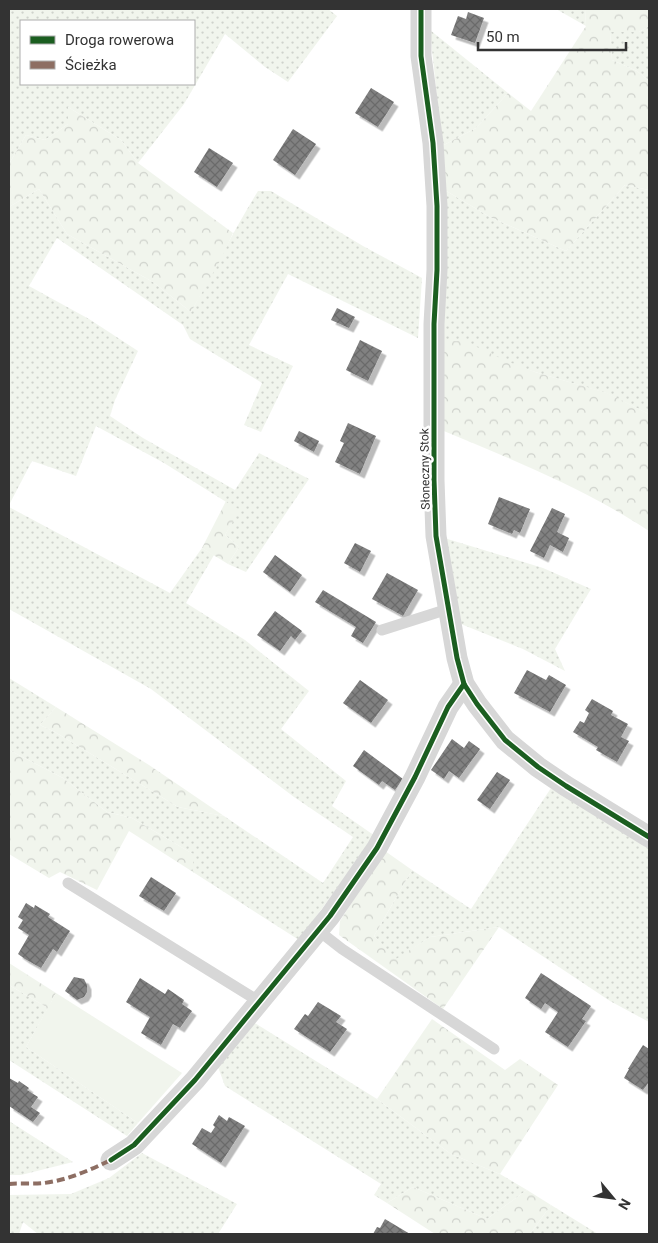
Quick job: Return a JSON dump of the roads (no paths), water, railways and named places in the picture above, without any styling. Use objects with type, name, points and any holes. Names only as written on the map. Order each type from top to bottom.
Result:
[{"type":"street","name":"Słoneczny Stok","points":[[421,9],[421,56],[434,143],[437,206],[434,324],[434,489],[436,536],[457,658],[464,684],[505,740],[538,767],[566,786],[649,837]]},
{"type":"street","points":[[111,1160],[134,1145],[195,1080],[319,931],[377,848],[415,777],[448,707],[464,684]]},
{"type":"lane","points":[[382,630],[448,609]]},
{"type":"lane","points":[[68,883],[260,1002]]},
{"type":"lane","points":[[319,931],[342,949],[494,1050]]}]
